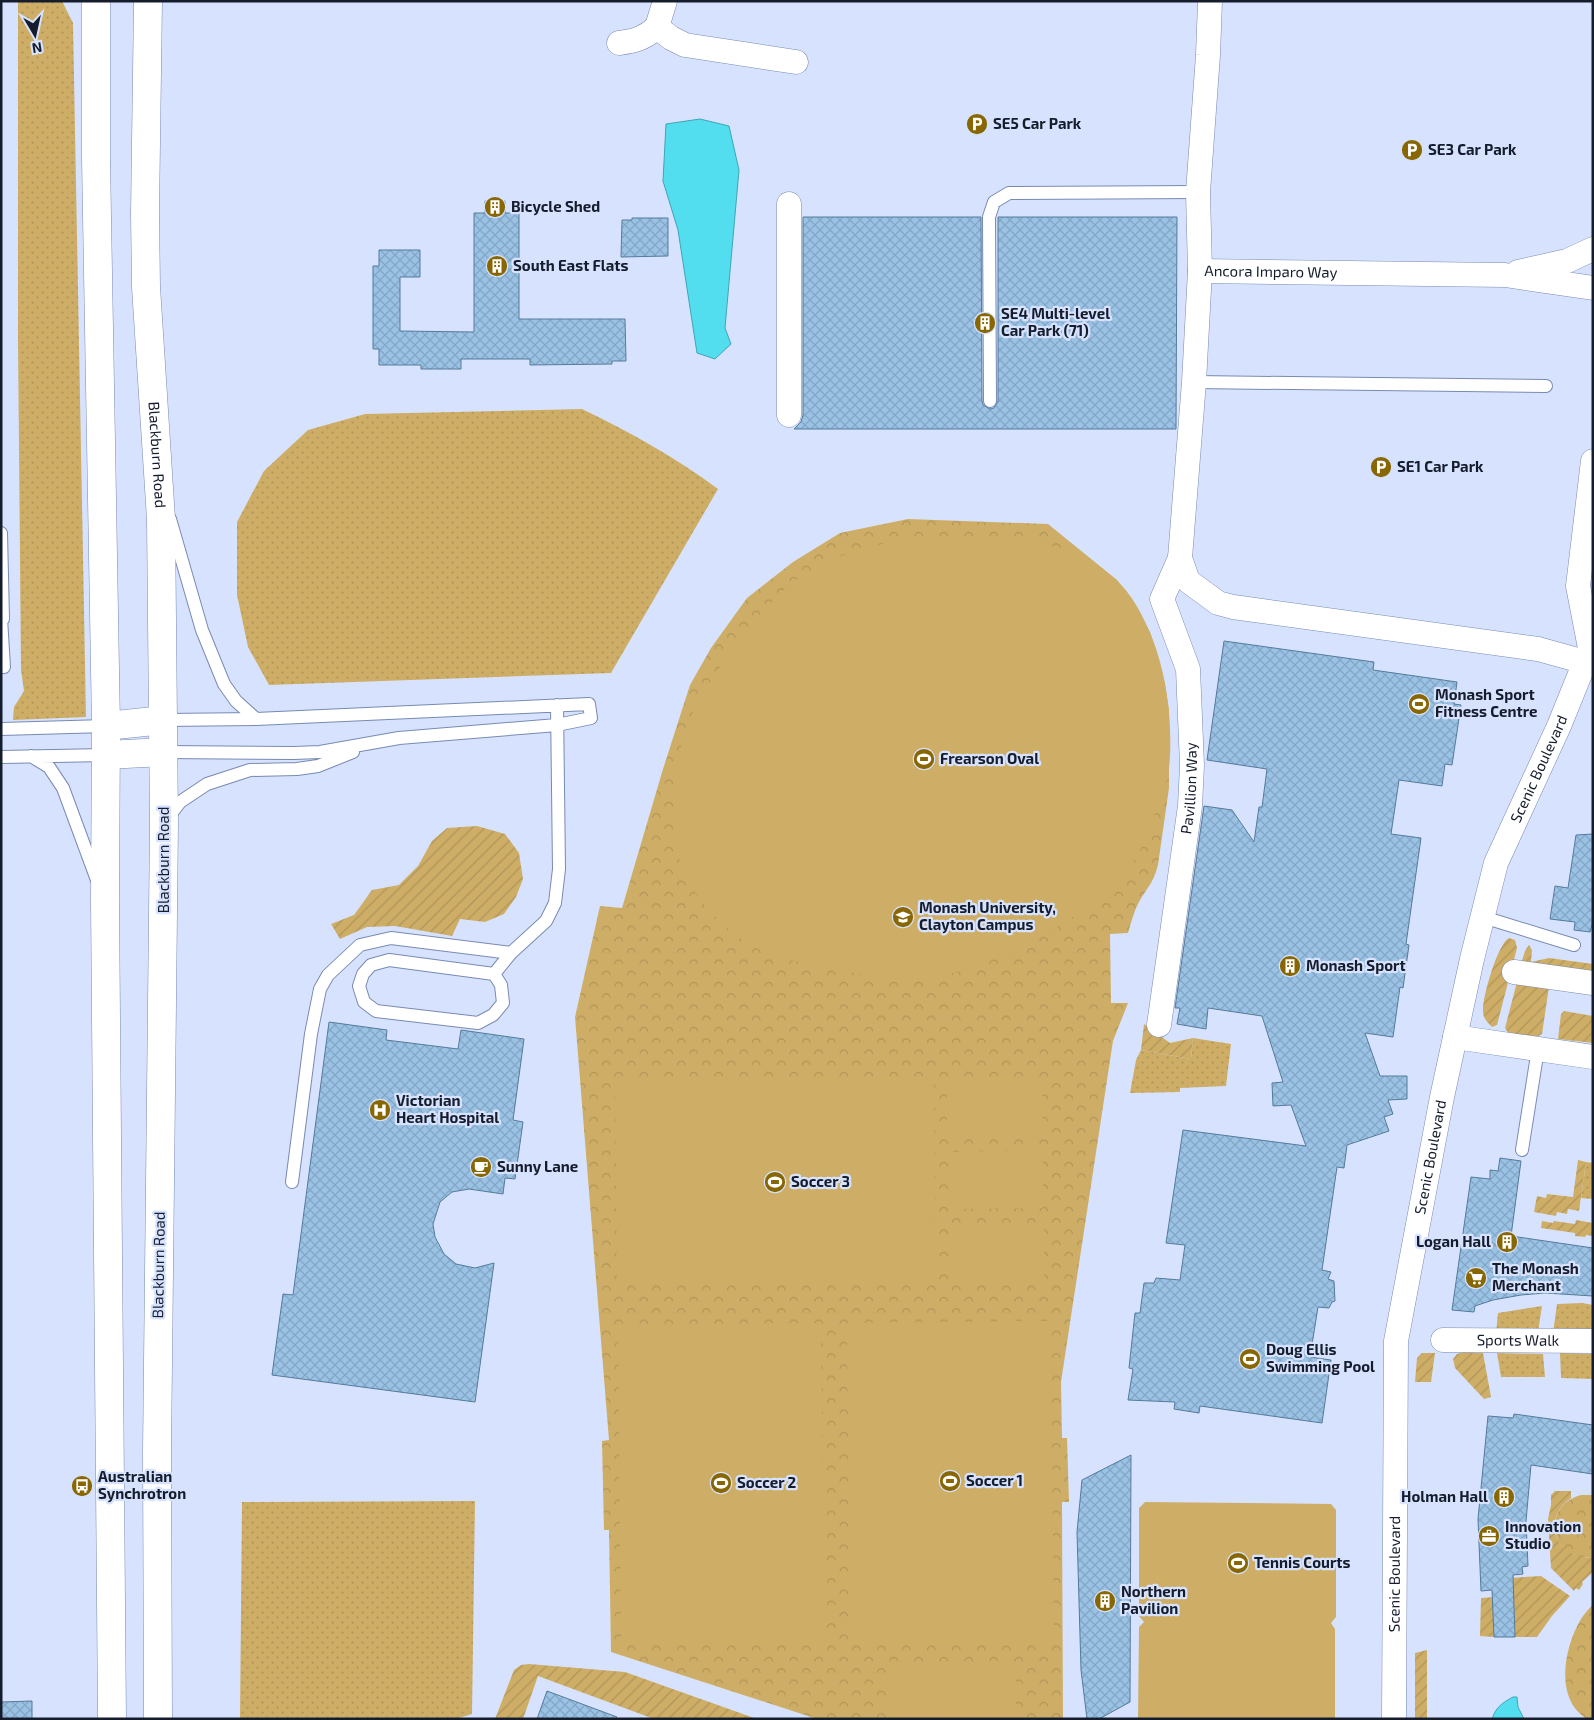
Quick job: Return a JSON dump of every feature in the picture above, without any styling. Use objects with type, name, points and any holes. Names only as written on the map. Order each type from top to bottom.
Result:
[{"type":"main road","name":"Blackburn Road","points":[[149,6],[145,214],[146,287],[159,480],[164,720],[157,1452],[158,1719]]},
{"type":"main road","points":[[94,7],[106,726],[105,901],[112,1719]]},
{"type":"main road","points":[[106,726],[164,720]]},
{"type":"main road","points":[[106,755],[164,752]]},
{"type":"street","points":[[620,43],[646,37],[657,27],[665,1]]},
{"type":"street","points":[[1200,271],[1198,192],[1210,1]]},
{"type":"street","points":[[657,27],[671,38],[685,45],[796,62]]},
{"type":"street","points":[[789,204],[789,415]]},
{"type":"street","name":"Ancora Imparo Way","points":[[1504,275],[1567,261],[1593,250]]},
{"type":"street","name":"Ancora Imparo Way","points":[[1180,558],[1194,382],[1200,271],[1504,275],[1593,288]]},
{"type":"street","points":[[1180,558],[1188,581],[1218,603],[1233,607],[1538,649],[1589,651],[1578,586],[1592,469]]},
{"type":"street","name":"Pavillion Way","points":[[1159,1025],[1190,806],[1192,765],[1188,669],[1162,599],[1180,558]]},
{"type":"street","name":"Scenic Boulevard","points":[[1394,1719],[1396,1341],[1442,1097],[1496,864],[1559,726],[1589,651]]},
{"type":"street","points":[[1514,972],[1593,983]]},
{"type":"street","points":[[1456,1037],[1593,1057]]},
{"type":"street","name":"Sports Walk","points":[[1443,1340],[1593,1341]]},
{"type":"lane","points":[[990,402],[990,217],[994,202],[1009,193],[1198,192]]},
{"type":"lane","points":[[1194,382],[1546,386]]},
{"type":"lane","points":[[159,480],[202,630],[218,670],[230,694],[256,719]]},
{"type":"lane","points":[[1,533],[4,667],[1,667]]},
{"type":"lane","points":[[164,720],[256,719],[589,704],[591,718],[557,725],[433,734],[303,753],[164,752]]},
{"type":"lane","points":[[494,974],[511,953],[546,921],[557,892],[560,869],[557,705]]},
{"type":"lane","points":[[1,729],[106,726]]},
{"type":"lane","points":[[164,824],[180,802],[207,784],[250,770],[297,769],[318,766],[368,744]]},
{"type":"lane","points":[[1,757],[106,755]]},
{"type":"lane","points":[[31,756],[49,767],[63,788],[105,901]]},
{"type":"lane","points":[[1483,917],[1574,945]]},
{"type":"lane","points":[[292,1182],[311,1034],[320,989],[328,975],[360,945],[391,938],[511,953]]},
{"type":"lane","points":[[389,960],[494,974],[502,985],[503,1002],[493,1015],[478,1023],[376,1011],[364,1002],[359,986],[363,974],[371,965],[389,960]]},
{"type":"lane","points":[[338,965],[353,968],[363,974]]},
{"type":"lane","points":[[1522,1150],[1538,1049]]},
{"type":"green space","points":[[18,1],[62,1],[73,23],[86,717],[13,720],[14,707],[24,691],[21,670],[18,338]]},
{"type":"green space","points":[[582,409],[652,446],[718,489],[611,673],[269,685],[248,647],[237,595],[237,522],[264,471],[308,430],[365,414]]},
{"type":"green space","points":[[908,519],[1048,524],[1117,580],[1127,592],[1150,632],[1165,684],[1169,710],[1169,788],[1158,865],[1152,881],[1137,906],[1128,933],[1110,934],[1111,1003],[1128,1003],[1113,1041],[1061,1382],[1062,1438],[1067,1438],[1069,1502],[1062,1502],[1063,1719],[817,1719],[611,1652],[609,1530],[604,1530],[602,1441],[609,1440],[575,1017],[600,906],[622,908],[690,685],[711,648],[747,598],[793,562],[840,533]]},
{"type":"green space","name":"Frearson Oval","points":[[951,536],[1018,540],[1063,550],[1084,558],[1103,569],[1120,584],[1137,606],[1160,662],[1164,677],[1170,723],[1170,754],[1167,781],[1141,848],[1135,860],[1114,884],[1069,919],[1016,949],[963,970],[927,977],[902,978],[878,976],[806,964],[758,949],[733,933],[707,908],[692,887],[681,865],[675,834],[674,802],[680,754],[690,718],[713,678],[747,630],[780,594],[807,573],[845,554],[866,548],[908,539]]},
{"type":"green space","points":[[477,826],[505,834],[519,853],[523,879],[516,897],[504,914],[485,922],[460,919],[452,936],[395,926],[367,927],[340,939],[331,924],[354,915],[372,890],[399,885],[418,866],[432,841],[447,828]]},
{"type":"green space","points":[[1509,938],[1515,940],[1517,948],[1497,1025],[1492,1027],[1483,1013],[1483,1004],[1496,960],[1500,950]]},
{"type":"green space","points":[[1529,945],[1532,950],[1531,962],[1549,958],[1593,964],[1593,973],[1521,964]]},
{"type":"green space","points":[[1517,982],[1549,987],[1542,1034],[1537,1037],[1509,1034],[1505,1028]]},
{"type":"green space","points":[[1564,1011],[1593,1016],[1593,1043],[1558,1039],[1561,1014]]},
{"type":"green space","points":[[1144,1024],[1170,1043],[1193,1038],[1191,1059],[1141,1050]]},
{"type":"green space","points":[[1193,1038],[1231,1044],[1226,1086],[1180,1088],[1180,1092],[1130,1093],[1136,1060],[1141,1050],[1191,1059]]},
{"type":"green space","points":[[1042,1077],[1043,1134],[947,1135],[947,1078]]},
{"type":"green space","name":"Soccer 3","points":[[934,1079],[936,1282],[617,1285],[615,1082]]},
{"type":"green space","points":[[1043,1150],[1043,1208],[949,1209],[948,1152]]},
{"type":"green space","points":[[1578,1160],[1586,1162],[1579,1211],[1568,1209],[1567,1214],[1557,1212],[1556,1216],[1534,1212],[1537,1196],[1546,1198],[1547,1194],[1573,1197]]},
{"type":"green space","points":[[1586,1162],[1593,1163],[1593,1199],[1581,1198]]},
{"type":"green space","points":[[1576,1220],[1593,1223],[1593,1236],[1575,1236],[1575,1233],[1541,1228],[1542,1221],[1575,1224]]},
{"type":"green space","points":[[1044,1224],[1044,1282],[949,1283],[949,1225]]},
{"type":"green space","points":[[1582,1303],[1593,1305],[1593,1333],[1553,1333],[1557,1304]]},
{"type":"green space","points":[[1542,1306],[1538,1332],[1496,1333],[1498,1313]]},
{"type":"green space","name":"Soccer 1","points":[[1051,1321],[1054,1639],[850,1641],[847,1323]]},
{"type":"green space","name":"Soccer 2","points":[[821,1323],[825,1642],[621,1644],[618,1325]]},
{"type":"green space","points":[[1464,1352],[1483,1353],[1491,1397],[1484,1399],[1455,1368],[1453,1359],[1457,1354]]},
{"type":"green space","points":[[1422,1353],[1435,1353],[1431,1382],[1415,1382],[1417,1358]]},
{"type":"green space","points":[[1497,1353],[1543,1354],[1545,1377],[1501,1377]]},
{"type":"green space","points":[[1560,1353],[1593,1354],[1593,1379],[1561,1378]]},
{"type":"green space","points":[[1555,1491],[1571,1491],[1571,1498],[1558,1512],[1555,1521],[1554,1530],[1561,1545],[1575,1555],[1593,1557],[1593,1572],[1582,1582],[1583,1584],[1579,1590],[1576,1588],[1574,1591],[1551,1568],[1548,1519],[1551,1495]]},
{"type":"green space","points":[[1581,1495],[1593,1495],[1593,1557],[1579,1557],[1568,1552],[1560,1544],[1555,1534],[1555,1522],[1559,1511],[1567,1502]]},
{"type":"green space","points":[[475,1501],[472,1714],[456,1719],[240,1719],[242,1502]]},
{"type":"green space","points":[[1145,1502],[1331,1504],[1336,1510],[1336,1617],[1331,1623],[1335,1629],[1335,1719],[1138,1719],[1139,1627],[1144,1622],[1139,1616],[1139,1508]]},
{"type":"green space","points":[[1541,1576],[1570,1596],[1537,1637],[1515,1637],[1514,1608],[1493,1608],[1494,1637],[1480,1636],[1481,1598],[1509,1596],[1509,1578]]},
{"type":"green space","points":[[1593,1604],[1593,1719],[1587,1719],[1577,1710],[1570,1699],[1566,1686],[1565,1672],[1570,1644],[1575,1631],[1582,1617]]},
{"type":"green space","points":[[1427,1650],[1427,1719],[1415,1719],[1415,1653]]},
{"type":"green space","points":[[529,1664],[625,1672],[757,1719],[654,1719],[538,1676],[523,1719],[495,1719],[514,1670],[521,1665]]},
{"type":"green space","points":[[1016,1665],[1016,1719],[889,1719],[889,1667]]},
{"type":"water","points":[[700,119],[729,126],[739,170],[725,328],[731,344],[715,359],[697,353],[678,230],[663,181],[666,124]]},
{"type":"water","points":[[1513,1697],[1517,1697],[1518,1707],[1524,1719],[1492,1719],[1495,1711]]},
{"type":"building","name":"South East Flats","points":[[485,201],[505,201],[505,213],[519,213],[519,319],[625,319],[626,361],[612,361],[612,364],[530,365],[530,359],[461,359],[461,369],[421,369],[421,365],[379,365],[379,349],[373,349],[373,266],[379,266],[379,250],[420,250],[420,277],[400,277],[400,331],[474,332],[474,213],[485,213]]},
{"type":"building","name":"SE4 Multi-level Car Park (71)","points":[[803,217],[981,217],[982,401],[983,405],[990,409],[994,408],[998,401],[998,217],[1177,217],[1176,429],[794,429],[801,422],[803,415]]},
{"type":"building","name":"South East Flats","points":[[632,218],[668,218],[668,256],[621,257],[622,220],[632,220]]},
{"type":"building","name":"Monash Sport","points":[[1224,641],[1374,662],[1373,670],[1457,682],[1454,704],[1461,705],[1452,765],[1445,764],[1442,786],[1399,780],[1391,834],[1421,838],[1406,944],[1409,945],[1403,988],[1400,987],[1393,1037],[1365,1033],[1380,1076],[1407,1076],[1407,1099],[1388,1100],[1393,1114],[1384,1117],[1389,1131],[1347,1145],[1344,1168],[1337,1167],[1322,1270],[1331,1272],[1328,1279],[1334,1281],[1335,1301],[1332,1302],[1329,1308],[1318,1307],[1310,1357],[1331,1360],[1322,1423],[1200,1406],[1199,1413],[1174,1409],[1175,1402],[1128,1400],[1133,1369],[1129,1368],[1135,1313],[1140,1313],[1144,1283],[1154,1283],[1156,1278],[1180,1280],[1185,1245],[1166,1243],[1183,1130],[1306,1146],[1291,1105],[1273,1106],[1272,1083],[1283,1082],[1262,1016],[1208,1008],[1206,1029],[1177,1024],[1180,1008],[1175,1008],[1204,806],[1232,810],[1254,842],[1259,807],[1262,807],[1267,769],[1207,760]]},
{"type":"building","points":[[1593,834],[1593,921],[1590,932],[1574,930],[1575,922],[1550,919],[1555,886],[1568,888],[1576,835]]},
{"type":"building","name":"Victorian Heart Hospital","points":[[329,1022],[387,1030],[386,1040],[458,1049],[461,1030],[524,1039],[513,1120],[523,1122],[515,1179],[505,1178],[503,1194],[469,1189],[452,1192],[440,1202],[433,1224],[435,1237],[444,1254],[456,1264],[475,1268],[494,1263],[475,1402],[272,1375],[283,1294],[293,1295]]},
{"type":"building","name":"Logan Hall","points":[[1500,1158],[1521,1161],[1511,1236],[1593,1248],[1593,1296],[1545,1293],[1521,1295],[1493,1300],[1475,1306],[1474,1312],[1452,1310],[1471,1177],[1490,1179],[1490,1170],[1498,1171]]},
{"type":"building","name":"Holman Hall","points":[[1514,1414],[1593,1425],[1593,1474],[1531,1465],[1526,1521],[1528,1566],[1522,1567],[1523,1574],[1513,1575],[1515,1637],[1494,1637],[1492,1590],[1481,1591],[1478,1519],[1488,1416],[1513,1418]]},
{"type":"building","name":"Northern Pavilion","points":[[1131,1455],[1130,1702],[1099,1719],[1087,1719],[1081,1670],[1077,1532],[1082,1480]]},
{"type":"building","points":[[547,1691],[617,1717],[616,1719],[537,1719]]},
{"type":"building","points":[[32,1701],[32,1719],[1,1719],[1,1702]]},
{"type":"place","name":"SE5 Car Park","points":[[977,124]]},
{"type":"place","name":"SE3 Car Park","points":[[1412,150]]},
{"type":"place","name":"Bicycle Shed","points":[[495,207]]},
{"type":"place","name":"South East Flats","points":[[497,266]]},
{"type":"place","name":"SE4 Multi-level Car Park (71)","points":[[985,323]]},
{"type":"place","name":"SE1 Car Park","points":[[1381,467]]},
{"type":"place","name":"Monash Sport Fitness Centre","points":[[1419,704]]},
{"type":"place","name":"Frearson Oval","points":[[924,759]]},
{"type":"place","name":"Monash University, Clayton Campus","points":[[903,917]]},
{"type":"place","name":"Monash Sport","points":[[1290,966]]},
{"type":"place","name":"Victorian Heart Hospital","points":[[380,1110]]},
{"type":"place","name":"Sunny Lane","points":[[481,1167]]},
{"type":"place","name":"Soccer 3","points":[[775,1182]]},
{"type":"place","name":"Logan Hall","points":[[1507,1242]]},
{"type":"place","name":"The Monash Merchant","points":[[1476,1278]]},
{"type":"place","name":"Doug Ellis Swimming Pool","points":[[1250,1359]]},
{"type":"place","name":"Soccer 1","points":[[950,1481]]},
{"type":"place","name":"Soccer 2","points":[[721,1483]]},
{"type":"place","name":"Australian Synchrotron","points":[[82,1486]]},
{"type":"place","name":"Holman Hall","points":[[1504,1497]]},
{"type":"place","name":"Innovation Studio","points":[[1489,1536]]},
{"type":"place","name":"Tennis Courts","points":[[1238,1563]]},
{"type":"place","name":"Northern Pavilion","points":[[1105,1601]]}]
